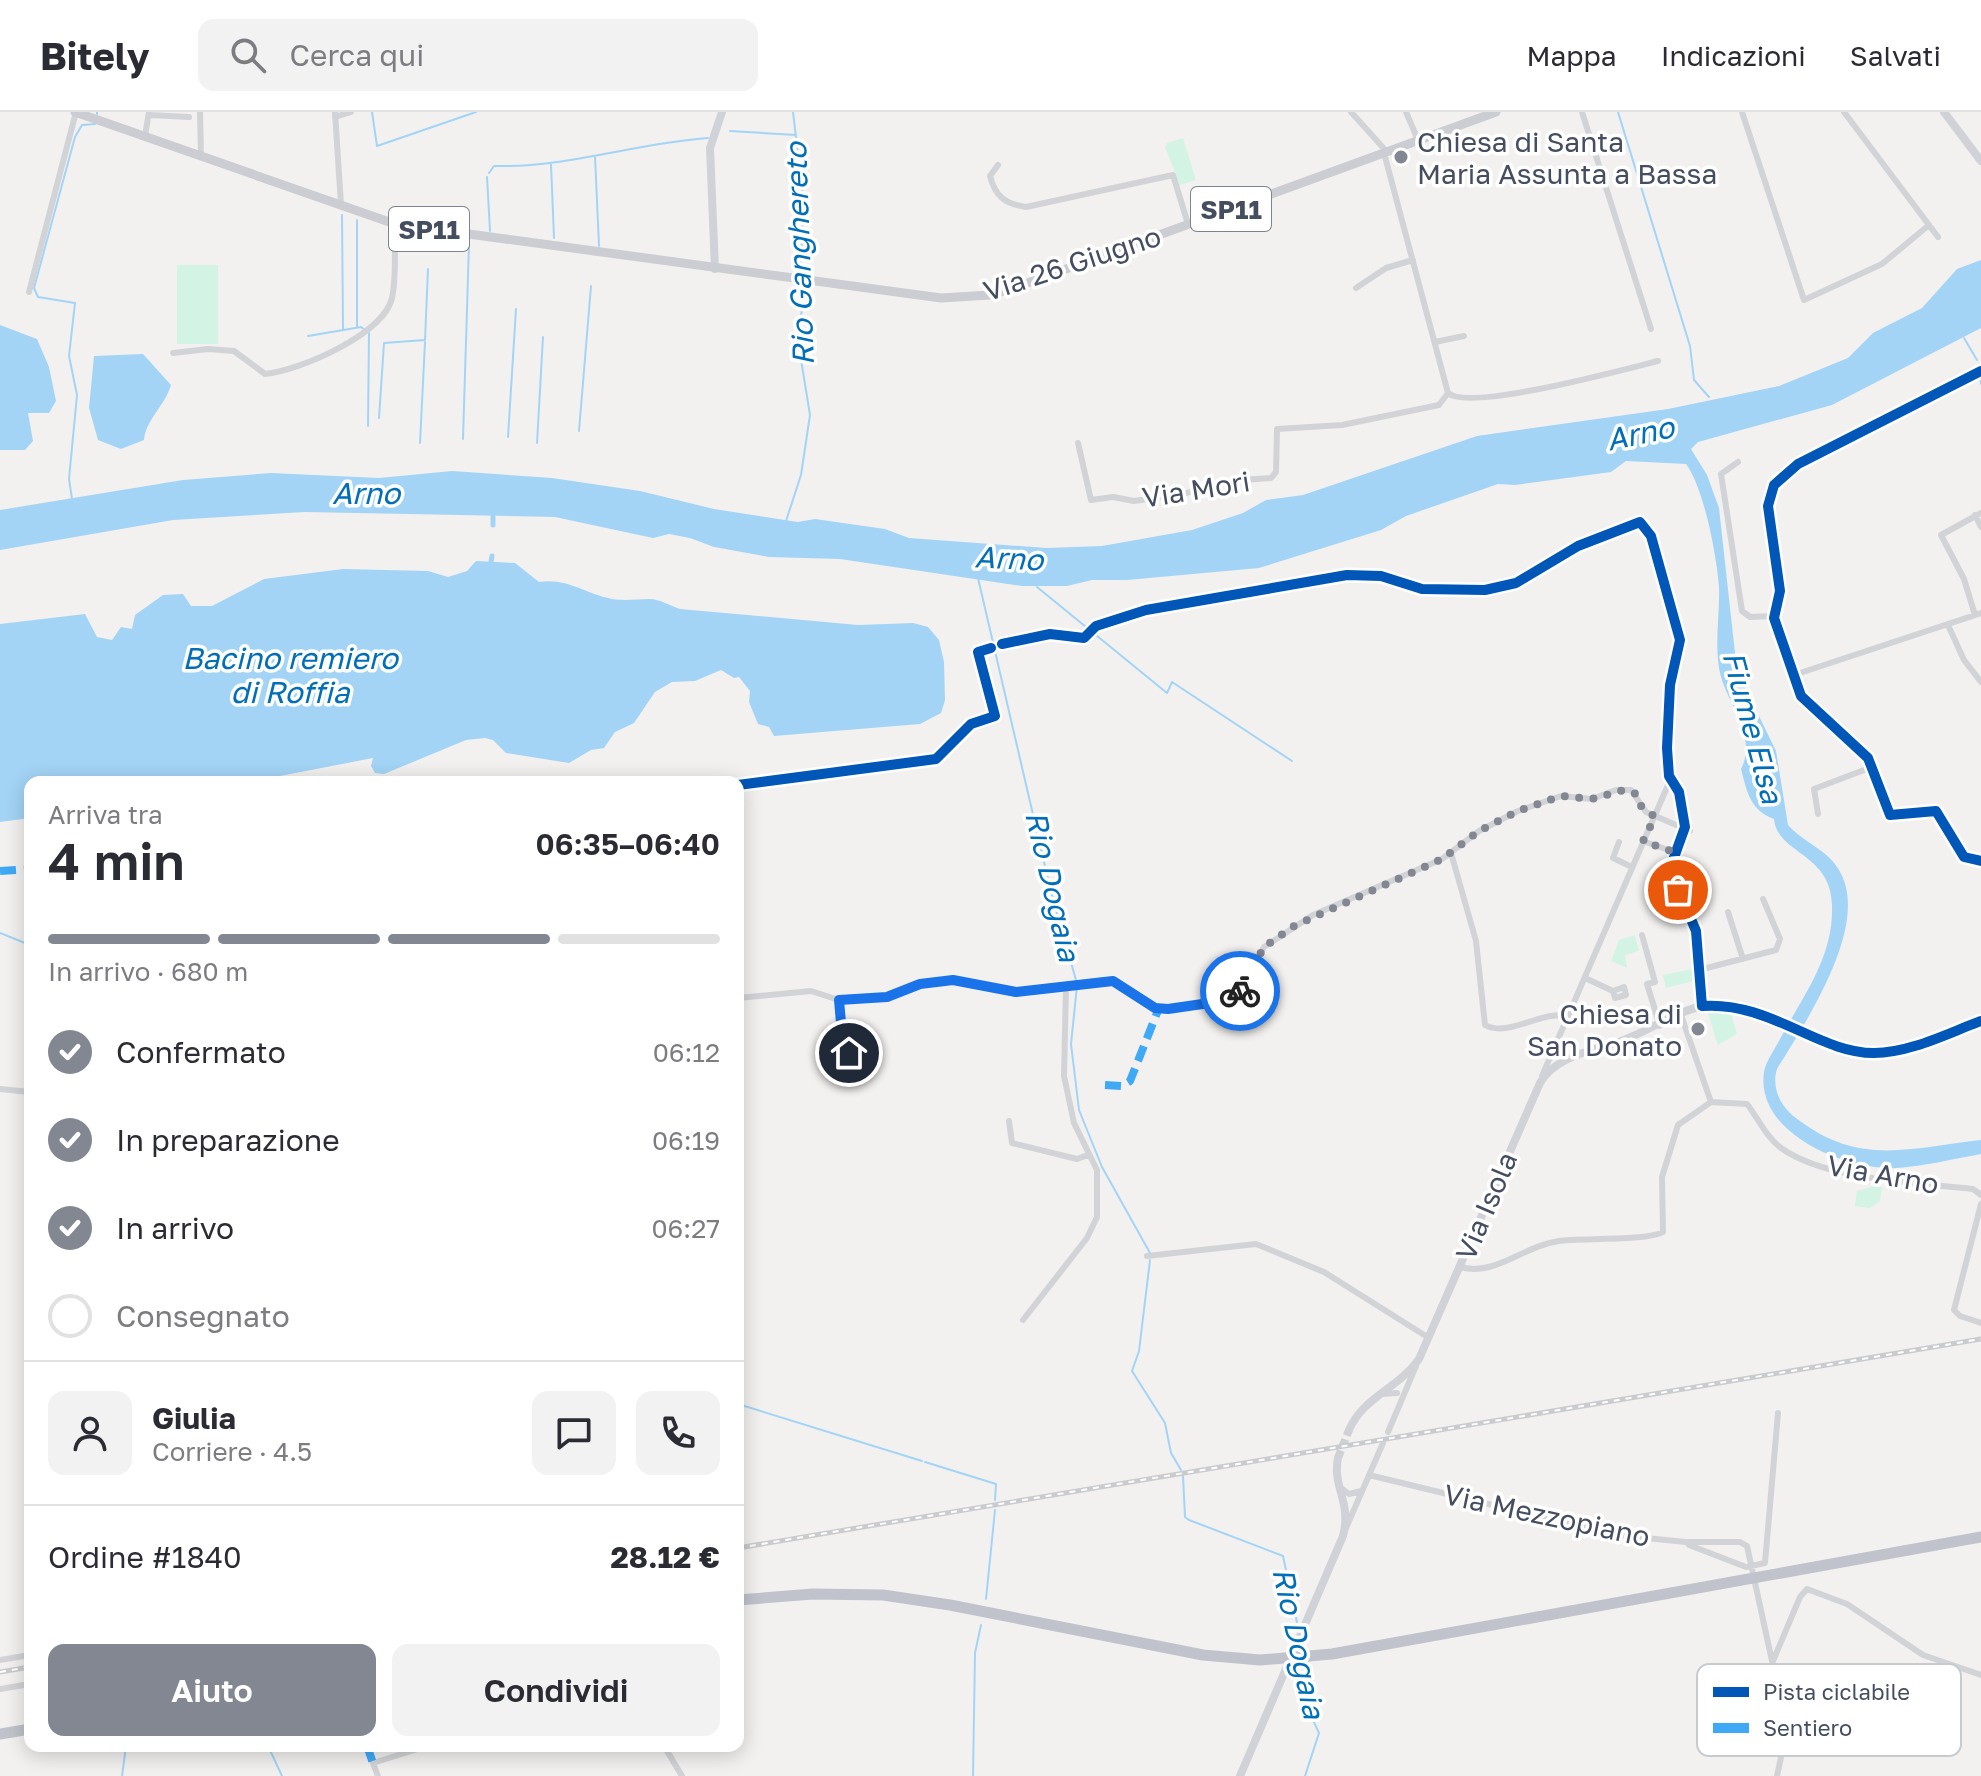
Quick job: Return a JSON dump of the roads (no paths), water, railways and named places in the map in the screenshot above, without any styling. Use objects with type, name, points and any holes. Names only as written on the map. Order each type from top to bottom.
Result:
[{"type":"highway","points":[[744,1606],[827,1600],[924,1607],[1199,1661],[1286,1662],[1332,1657],[1981,1540]]},
{"type":"highway","points":[[744,1600],[827,1594],[906,1598],[1203,1655],[1286,1662]]},
{"type":"highway","points":[[0,1728],[24,1724]]},
{"type":"highway","points":[[0,1734],[24,1730]]},
{"type":"main road","name":"SP11","points":[[75,112],[395,224],[715,269]]},
{"type":"main road","name":"Via 26 Giugno","points":[[715,269],[905,296],[963,298],[1011,289],[1496,112]]},
{"type":"street","points":[[29,292],[75,112]]},
{"type":"street","points":[[200,112],[201,156]]},
{"type":"street","points":[[341,205],[335,115],[351,112]]},
{"type":"street","points":[[715,269],[710,148],[722,112]]},
{"type":"street","points":[[1351,112],[1386,153],[1448,393],[1469,401],[1574,382],[1658,361]]},
{"type":"street","points":[[1406,112],[1418,140]]},
{"type":"street","points":[[1582,112],[1651,329]]},
{"type":"street","points":[[1742,112],[1804,300],[1882,264],[1929,225]]},
{"type":"street","points":[[1844,112],[1938,237]]},
{"type":"street","points":[[1944,112],[1981,161]]},
{"type":"street","points":[[145,136],[149,114],[189,117]]},
{"type":"street","points":[[998,165],[990,176],[993,190],[1004,201],[1026,207],[1173,175],[1188,224]]},
{"type":"street","points":[[173,353],[217,349],[234,351],[265,374],[282,373],[315,361],[368,330],[392,299],[395,224]]},
{"type":"street","points":[[1356,288],[1386,268],[1413,260]]},
{"type":"street","points":[[1435,342],[1464,336]]},
{"type":"street","name":"Via Mori","points":[[1078,443],[1091,500],[1113,497],[1134,501],[1167,497],[1226,481],[1271,478],[1276,472],[1277,429],[1342,425],[1439,405],[1448,393]]},
{"type":"street","points":[[1738,462],[1721,474],[1742,611],[1750,617],[1765,614],[1774,618],[1806,704],[1863,751],[1872,767],[1814,789],[1818,814]]},
{"type":"street","points":[[1794,675],[1978,614],[1941,535],[1978,514],[1981,527]]},
{"type":"street","name":"Via Isola","points":[[1388,1432],[1400,1404],[1400,1392],[1429,1338],[1668,785],[1670,685],[1680,640],[1647,529],[1640,522],[1622,527]]},
{"type":"street","points":[[1948,625],[1964,660],[1981,682]]},
{"type":"street","points":[[744,997],[811,991],[839,1000],[887,997],[937,980],[959,980],[1016,992],[1113,981],[1155,1008],[1182,1008],[1230,1000],[1240,991],[1259,954],[1273,939],[1313,915],[1451,853],[1479,831],[1518,811],[1561,796],[1592,799],[1616,790],[1631,790],[1641,806],[1655,817],[1688,829],[1674,852],[1673,874],[1694,925],[1702,1006]]},
{"type":"street","points":[[1643,841],[1674,852]]},
{"type":"street","points":[[1619,842],[1613,858],[1632,867]]},
{"type":"street","points":[[1451,853],[1476,941],[1485,1025],[1500,1028],[1554,1015],[1568,1016]]},
{"type":"street","points":[[1699,970],[1780,946],[1763,899]]},
{"type":"street","points":[[1728,912],[1743,959]]},
{"type":"street","points":[[1642,935],[1655,982],[1647,984],[1660,1026]]},
{"type":"street","points":[[1585,978],[1613,991]]},
{"type":"street","points":[[1023,1320],[1094,1226],[1098,1209],[1097,1170],[1071,1111],[1064,1076],[1070,986]]},
{"type":"street","points":[[839,1000],[842,1034],[853,1070]]},
{"type":"street","points":[[1540,1083],[1560,1062],[1660,1026],[1702,1006],[1733,1005],[1872,1053],[1901,1049],[1981,1021]]},
{"type":"street","points":[[1460,1267],[1487,1270],[1515,1254],[1558,1241],[1660,1235],[1664,1225],[1662,1177],[1678,1125],[1711,1102],[1681,1015]]},
{"type":"street","points":[[1556,1046],[1560,1062]]},
{"type":"street","points":[[1552,1053],[1560,1062]]},
{"type":"street","points":[[0,1089],[24,1091]]},
{"type":"street","name":"Via Arno","points":[[1711,1102],[1747,1104],[1772,1140],[1793,1155],[1859,1176],[1973,1189],[1981,1195]]},
{"type":"street","points":[[1009,1121],[1012,1143],[1077,1159],[1088,1155]]},
{"type":"street","points":[[1981,1204],[1954,1310],[1960,1316],[1981,1323]]},
{"type":"street","points":[[1147,1256],[1256,1244],[1324,1272],[1429,1338]]},
{"type":"street","name":"Via Isola","points":[[1349,1430],[1359,1412],[1382,1394],[1400,1392]]},
{"type":"street","points":[[1674,1541],[1746,1567],[1765,1563],[1769,1556],[1778,1413]]},
{"type":"street","points":[[1240,1776],[1343,1536],[1354,1498],[1364,1489],[1383,1443]]},
{"type":"street","points":[[1338,1458],[1340,1487],[1354,1498]]},
{"type":"street","name":"Via Mezzopiano","points":[[1369,1475],[1616,1535],[1674,1541],[1740,1542],[1751,1551],[1772,1664]]},
{"type":"street","points":[[1772,1664],[1800,1597],[1807,1589],[1847,1604],[1923,1655],[1949,1664]]},
{"type":"street","points":[[0,1660],[24,1656]]},
{"type":"street","points":[[1961,1668],[1981,1675]]},
{"type":"street","points":[[0,1689],[24,1685]]},
{"type":"street","points":[[378,1776],[373,1763],[408,1752]]},
{"type":"street","points":[[668,1752],[682,1776]]},
{"type":"street","name":"Via Mezzopiano","points":[[1777,1776],[1781,1756]]},
{"type":"water","points":[[1981,260],[1981,328],[1832,405],[1698,442],[1691,449],[1707,475],[1719,508],[1737,671],[1776,751],[1788,825],[1834,863],[1847,892],[1847,917],[1841,945],[1818,1000],[1777,1069],[1776,1090],[1782,1103],[1796,1118],[1819,1133],[1863,1149],[1907,1149],[1981,1140],[1981,1154],[1918,1166],[1877,1167],[1831,1155],[1789,1130],[1774,1114],[1765,1094],[1764,1072],[1767,1064],[1822,959],[1828,942],[1832,905],[1823,875],[1784,840],[1777,831],[1774,819],[1760,811],[1745,785],[1741,769],[1746,744],[1744,732],[1718,663],[1719,587],[1716,558],[1704,506],[1686,464],[1626,461],[1611,472],[1515,485],[1498,484],[1406,516],[1381,530],[1259,568],[1127,580],[1092,580],[1067,586],[1022,586],[840,559],[769,557],[714,547],[669,534],[653,538],[555,517],[305,512],[173,520],[0,550],[0,510],[183,480],[271,473],[379,478],[452,471],[552,478],[640,491],[714,509],[798,522],[815,519],[885,529],[909,538],[1047,548],[1102,546],[1192,530],[1243,513],[1266,500],[1303,495],[1477,436],[1668,409],[1779,386],[1848,358],[1873,333],[1922,308],[1957,269]]},
{"type":"water","points":[[0,325],[37,339],[49,367],[56,401],[49,413],[28,413],[33,441],[25,450],[0,450]]},
{"type":"water","points":[[143,354],[171,385],[145,432],[144,440],[121,449],[98,440],[89,408],[94,356]]},
{"type":"water","name":"Bacino remiero di Roffia","points":[[476,561],[515,563],[539,582],[559,582],[612,599],[654,599],[680,609],[858,625],[913,623],[928,627],[939,640],[944,662],[945,700],[941,713],[920,724],[774,736],[769,727],[758,724],[749,702],[750,691],[739,677],[734,678],[721,670],[695,681],[672,682],[655,692],[634,723],[615,732],[604,748],[591,750],[569,763],[506,753],[493,740],[485,738],[466,740],[384,774],[375,773],[371,766],[373,758],[280,776],[24,776],[24,819],[0,822],[0,624],[85,614],[97,637],[112,640],[121,627],[132,629],[135,615],[163,595],[183,594],[191,606],[212,606],[264,579],[343,569],[428,571],[448,577],[467,571]]},
{"type":"waterway","points":[[372,112],[377,146],[476,112]]},
{"type":"waterway","name":"Rio Ganghereto","points":[[793,112],[804,206],[800,274]]},
{"type":"waterway","points":[[1618,112],[1690,346],[1694,380],[1709,397]]},
{"type":"waterway","points":[[72,499],[69,479],[77,395],[69,356],[75,303],[38,297],[34,288],[75,137],[82,125],[95,124]]},
{"type":"waterway","points":[[730,131],[796,135]]},
{"type":"waterway","points":[[489,173],[494,166],[548,163],[708,138]]},
{"type":"waterway","points":[[595,156],[599,246]]},
{"type":"waterway","points":[[551,164],[554,238]]},
{"type":"waterway","points":[[487,177],[490,231]]},
{"type":"waterway","points":[[342,215],[343,329]]},
{"type":"waterway","points":[[357,220],[357,327]]},
{"type":"waterway","points":[[463,439],[469,244]]},
{"type":"waterway","points":[[379,418],[384,343],[425,340],[428,269]]},
{"type":"waterway","name":"Rio Ganghereto","points":[[786,521],[801,475],[810,415],[797,335],[802,310],[801,284]]},
{"type":"waterway","points":[[579,431],[591,286]]},
{"type":"waterway","points":[[508,437],[516,309]]},
{"type":"waterway","points":[[308,336],[361,327],[369,333],[368,426]]},
{"type":"waterway","points":[[537,443],[543,337]]},
{"type":"waterway","points":[[1964,338],[1977,360]]},
{"type":"waterway","points":[[420,443],[425,342]]},
{"type":"waterway","points":[[1980,374],[1981,384]]},
{"type":"waterway","points":[[493,517],[493,525]]},
{"type":"waterway","points":[[491,562],[492,556]]},
{"type":"waterway","name":"Rio Dogaia","points":[[978,578],[1051,892],[1076,980]]},
{"type":"waterway","name":"Arno","points":[[1037,587],[1167,693],[1172,682],[1292,761]]},
{"type":"waterway","points":[[0,933],[24,943]]},
{"type":"waterway","name":"Rio Dogaia","points":[[1077,986],[1071,1044],[1079,1110],[1102,1167],[1150,1253]]},
{"type":"waterway","name":"Rio Dogaia","points":[[1150,1260],[1139,1351],[1132,1371],[1165,1423],[1171,1453],[1181,1470]]},
{"type":"waterway","points":[[744,1406],[922,1461]]},
{"type":"waterway","points":[[925,1462],[996,1484],[995,1500]]},
{"type":"waterway","name":"Rio Dogaia","points":[[1183,1476],[1185,1517],[1283,1556],[1299,1632]]},
{"type":"waterway","points":[[986,1599],[995,1510]]},
{"type":"waterway","points":[[973,1776],[975,1653],[981,1625]]},
{"type":"waterway","name":"Rio Dogaia","points":[[1305,1776],[1319,1733],[1306,1705],[1313,1678],[1308,1661]]},
{"type":"waterway","points":[[122,1776],[125,1752]]},
{"type":"waterway","points":[[271,1752],[282,1776]]},
{"type":"waterway","points":[[370,1752],[373,1759]]},
{"type":"tunnel","points":[[1338,1458],[1349,1430]]},
{"type":"railway","points":[[744,1547],[1981,1339]]},
{"type":"railway","points":[[0,1672],[24,1668]]},
{"type":"place","name":"Chiesa di Santa Maria Assunta a Bassa","points":[[1401,157]]},
{"type":"place","name":"Chiesa di San Donato","points":[[1698,1029]]},
{"type":"water label","name":"Fiume Elsa","points":[[1753,727]]}]
